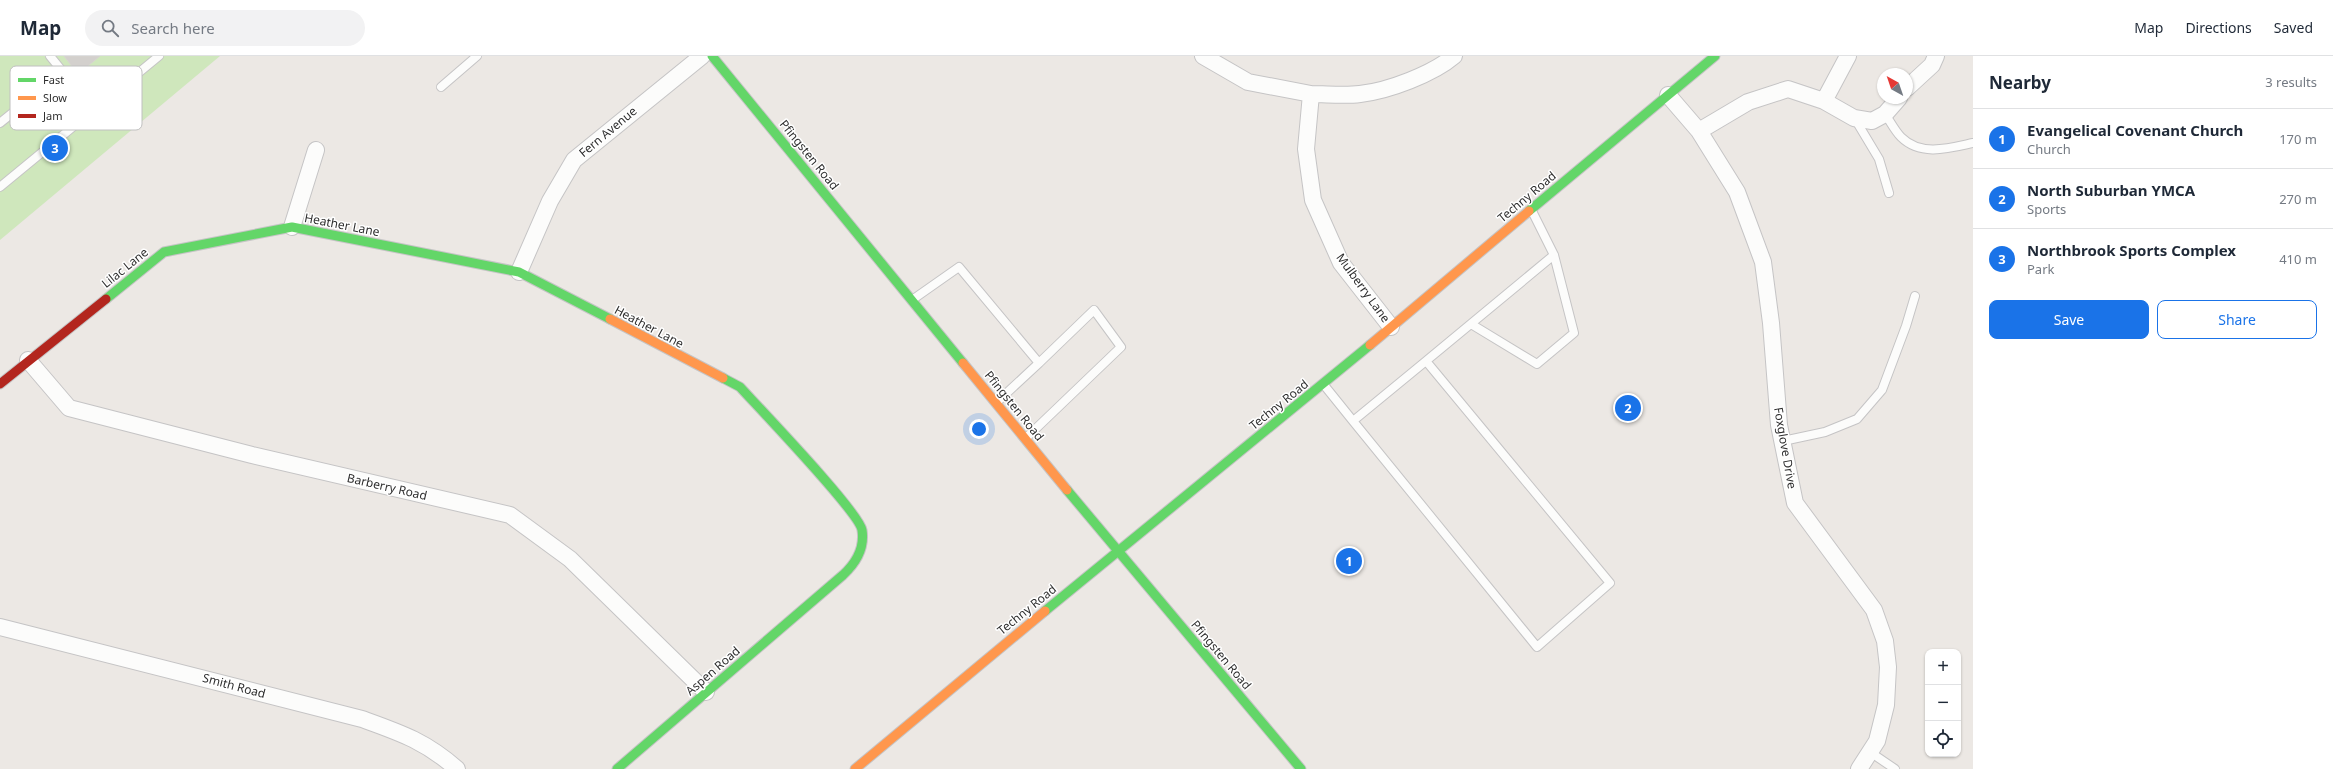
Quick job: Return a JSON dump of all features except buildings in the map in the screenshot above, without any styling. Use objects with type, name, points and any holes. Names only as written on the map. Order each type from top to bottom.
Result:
[{"type":"main road","name":"Pfingsten Road","points":[[712,56],[1296,768]]},
{"type":"main road","name":"Techny Road","points":[[855,769],[1117,551],[1323,384],[1715,56]]},
{"type":"main road","name":"Heather Lane","points":[[292,227],[519,272],[740,387],[846,505],[862,528],[863,540],[856,563],[824,591]]},
{"type":"main road","name":"Lilac Lane","points":[[0,384],[164,252],[292,227]]},
{"type":"main road","name":"Aspen Road","points":[[617,769],[824,591]]},
{"type":"street","name":"Fern Avenue","points":[[519,272],[550,201],[574,160],[702,56]]},
{"type":"street","points":[[1203,56],[1248,82],[1311,94],[1360,94],[1393,87],[1446,62],[1454,56]]},
{"type":"street","points":[[1824,101],[1848,56]]},
{"type":"street","points":[[1913,82],[1932,65],[1936,56]]},
{"type":"street","points":[[1699,131],[1748,102],[1788,89],[1824,101],[1854,118],[1872,121],[1885,114],[1894,104]]},
{"type":"street","name":"Mulberry Lane","points":[[1311,94],[1306,149],[1313,200],[1341,263],[1391,327]]},
{"type":"street","name":"Foxglove Drive","points":[[1668,95],[1699,131],[1737,192],[1763,262],[1771,322],[1779,425],[1795,503],[1874,610],[1885,641],[1888,667],[1886,705],[1877,741],[1858,769]]},
{"type":"street","points":[[292,227],[316,150]]},
{"type":"street","name":"Barberry Road","points":[[28,360],[69,408],[252,455],[510,515],[570,559],[706,692]]},
{"type":"street","name":"Smith Road","points":[[0,627],[362,719],[405,734],[436,750],[457,769]]},
{"type":"lane","points":[[50,56],[58,66]]},
{"type":"lane","points":[[142,69],[158,56]]},
{"type":"lane","points":[[441,87],[477,56]]},
{"type":"lane","points":[[0,122],[10,114]]},
{"type":"lane","points":[[1885,114],[1901,137],[1910,144],[1925,150],[1946,149],[1973,142]]},
{"type":"lane","points":[[1854,118],[1879,159],[1889,193]]},
{"type":"lane","points":[[0,187],[68,130]]},
{"type":"lane","points":[[1471,324],[1537,364],[1574,333],[1554,255],[1531,210]]},
{"type":"lane","points":[[1353,421],[1554,255]]},
{"type":"lane","points":[[912,300],[959,267],[1039,364]]},
{"type":"lane","points":[[1782,441],[1825,432],[1857,419],[1882,390],[1906,326],[1915,296]]},
{"type":"lane","points":[[996,403],[1039,364],[1094,310],[1121,347],[1025,439]]},
{"type":"lane","points":[[1323,384],[1537,647],[1610,583],[1426,361]]},
{"type":"lane","points":[[1870,752],[1895,769]]},
{"type":"green space","points":[[0,56],[220,56],[142,121],[142,66],[10,66],[10,130],[132,130],[0,240]]},
{"type":"traffic: fast","points":[[712,56],[963,363]]},
{"type":"traffic: fast","points":[[1529,211],[1715,56]]},
{"type":"traffic: fast","points":[[106,299],[164,252],[292,227],[519,272],[610,319]]},
{"type":"traffic: fast","points":[[1045,611],[1370,345]]},
{"type":"traffic: fast","points":[[617,769],[843,575],[852,566],[861,549],[863,537],[862,530],[857,520],[844,503],[827,482],[740,387],[723,378]]},
{"type":"traffic: fast","points":[[1067,490],[1301,769]]},
{"type":"traffic: slow","points":[[1370,345],[1529,211]]},
{"type":"traffic: slow","points":[[610,319],[723,378]]},
{"type":"traffic: slow","points":[[963,363],[1067,490]]},
{"type":"traffic: slow","points":[[855,769],[1045,611]]},
{"type":"traffic: jam","points":[[0,384],[106,299]]},
{"type":"place","name":"Northbrook Sports Complex","points":[[55,148]]},
{"type":"place","name":"North Suburban YMCA","points":[[1628,408]]},
{"type":"place","name":"Evangelical Covenant Church","points":[[1349,561]]}]
